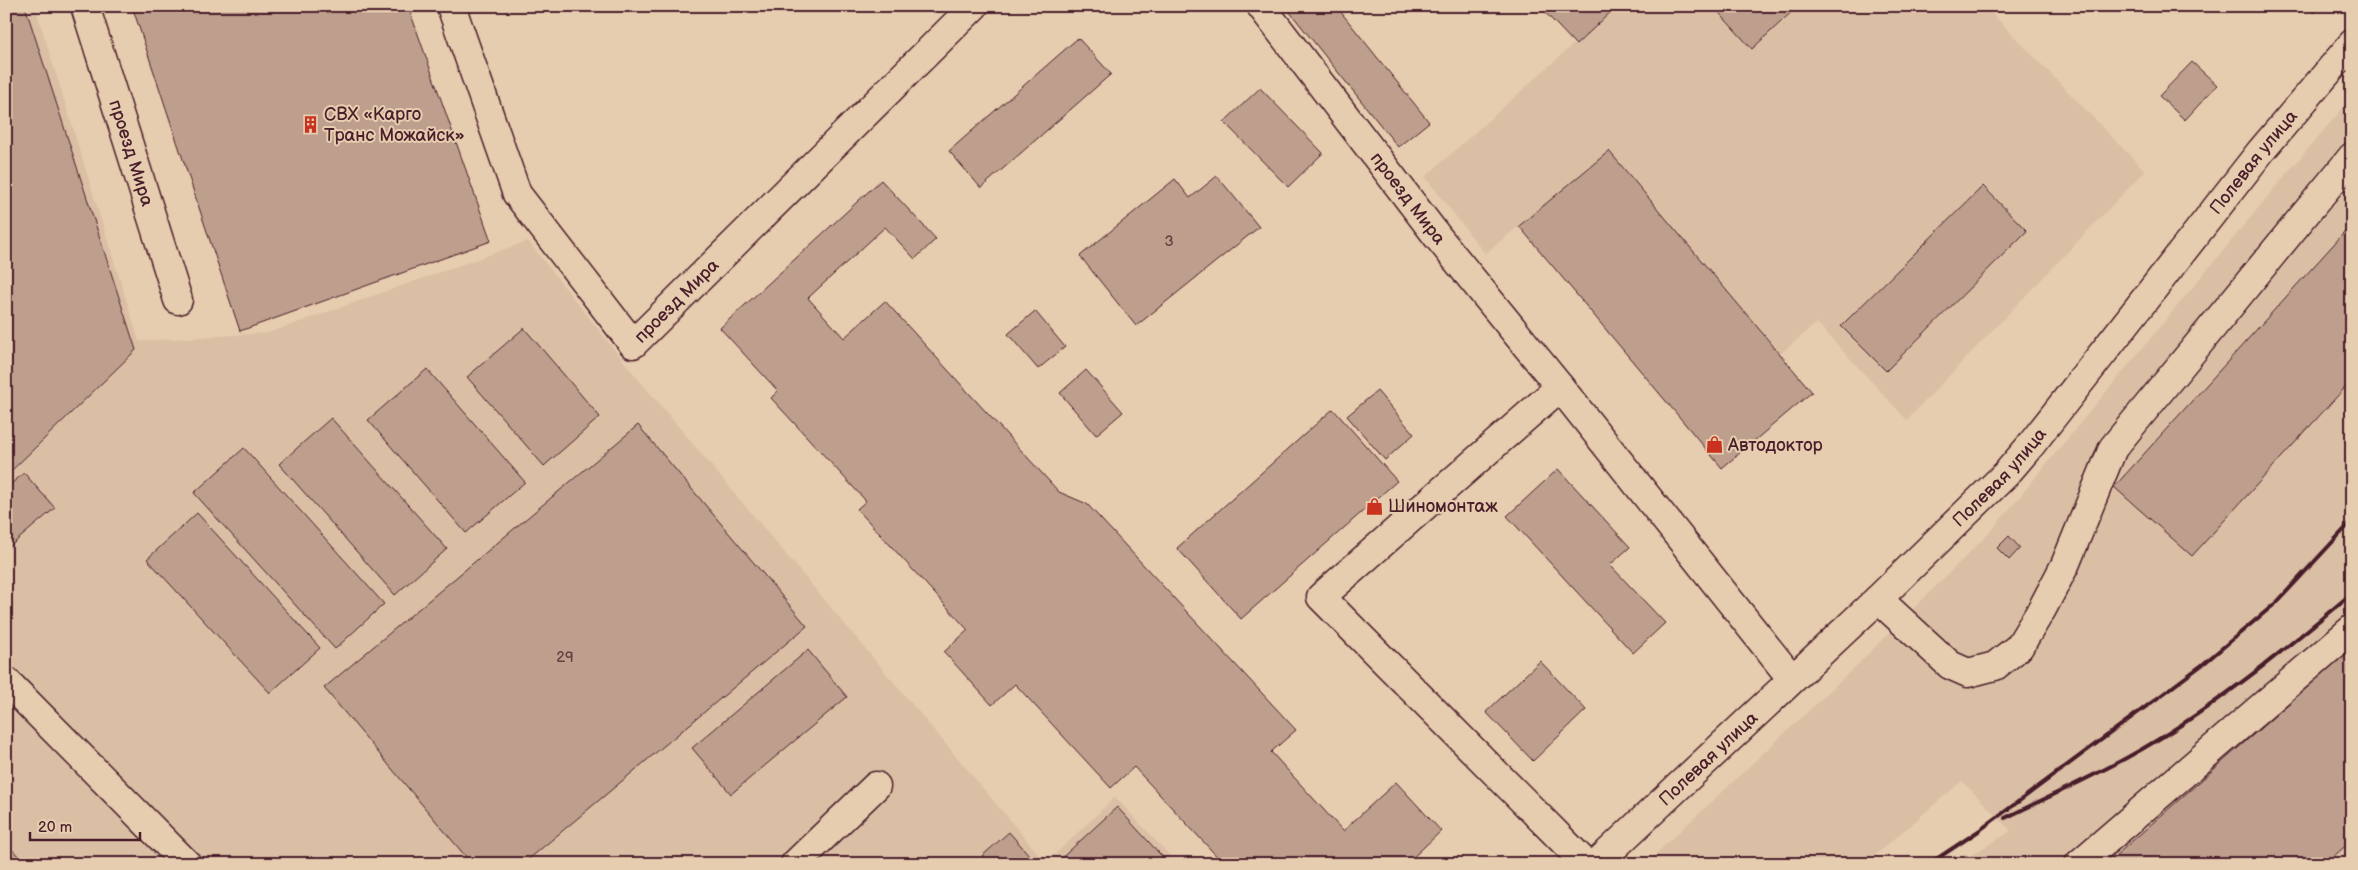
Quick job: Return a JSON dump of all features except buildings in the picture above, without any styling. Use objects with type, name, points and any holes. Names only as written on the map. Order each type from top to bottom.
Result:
[{"type":"main road","name":"проезд Мира","points":[[85,6],[178,300]]},
{"type":"main road","name":"проезд Мира","points":[[451,6],[517,194],[633,344],[974,6]]},
{"type":"main road","name":"проезд Мира","points":[[1261,6],[1437,236],[1560,387],[1792,679]]},
{"type":"main road","name":"Полевая улица","points":[[1596,864],[1878,599],[2006,474],[2261,151],[2352,44]]},
{"type":"main road","points":[[1878,599],[1950,665],[1968,673],[1995,666],[2019,647],[2065,565],[2113,448],[2352,157]]},
{"type":"main road","points":[[1560,387],[1321,598],[1586,864]]},
{"type":"main road","points":[[2079,864],[2352,628]]},
{"type":"main road","points":[[6,682],[188,864]]},
{"type":"main road","points":[[795,864],[876,786]]},
{"type":"shaded area","points":[[6,6],[35,6],[139,341],[268,333],[528,241],[630,369],[1046,863],[1115,797],[1178,864],[6,864]]},
{"type":"shaded area","points":[[1616,6],[1985,6],[2145,171],[1907,420],[1817,323],[1780,354],[1609,151],[1485,254],[1425,177]]},
{"type":"shaded area","points":[[2352,97],[2352,864],[1957,864],[2011,831],[1962,781],[1865,864],[1645,864],[1853,669],[1992,530]]},
{"type":"railway","points":[[1929,864],[1980,830],[2202,665],[2277,602],[2352,521]]},
{"type":"railway","points":[[2005,818],[2082,781],[2158,740],[2244,681],[2352,593]]},
{"type":"place","name":"СВХ «Карго Транс Можайск»","points":[[310,124]]},
{"type":"place","name":"Автодоктор","points":[[1714,445]]},
{"type":"place","name":"Шиномонтаж","points":[[1374,506]]}]
